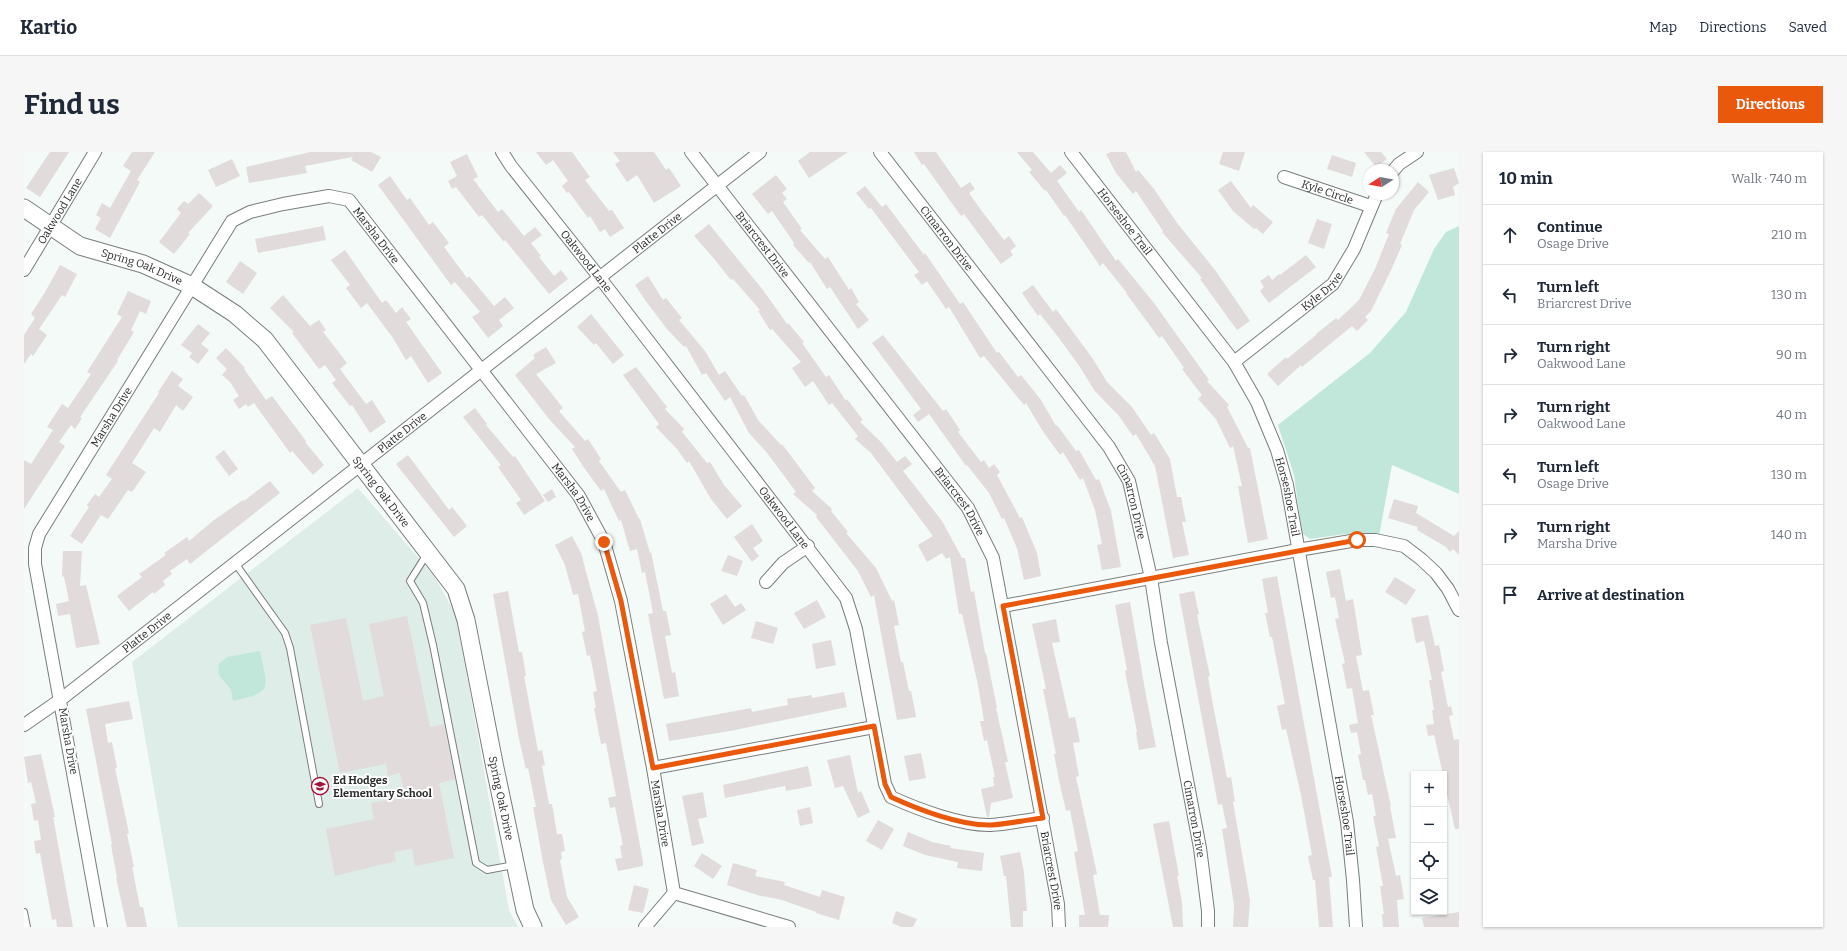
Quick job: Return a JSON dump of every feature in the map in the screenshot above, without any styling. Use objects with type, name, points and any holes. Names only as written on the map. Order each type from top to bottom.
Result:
[{"type":"street","name":"Oakwood Lane","points":[[24,270],[95,152]]},
{"type":"street","name":"Oakwood Lane","points":[[502,152],[511,166],[808,546],[846,598],[856,629],[885,784],[891,797],[906,804],[968,823],[990,825],[1043,818]]},
{"type":"street","name":"Briarcrest Drive","points":[[690,152],[718,185],[968,508],[993,558],[1043,818],[1058,904],[1059,927]]},
{"type":"street","name":"Platte Drive","points":[[24,725],[60,700],[760,152]]},
{"type":"street","name":"Cimarron Drive","points":[[880,152],[1109,447],[1129,481],[1151,578],[1160,643],[1200,848],[1208,912],[1208,927]]},
{"type":"street","name":"Horseshoe Trail","points":[[1071,152],[1234,362],[1257,402],[1277,450],[1287,485],[1347,822],[1356,927]]},
{"type":"street","points":[[1399,164],[1417,152]]},
{"type":"street","name":"Kyle Circle","points":[[1284,178],[1370,206]]},
{"type":"street","name":"Marsha Drive","points":[[101,927],[35,564],[34,548],[39,534],[232,221],[250,212],[283,204],[329,196],[349,200],[366,220],[481,371],[579,496],[604,542],[621,601],[653,768],[674,893]]},
{"type":"street","name":"Kyle Drive","points":[[1234,362],[1333,284],[1354,249],[1374,200]]},
{"type":"street","name":"Spring Oak Drive","points":[[24,208],[80,246],[143,264],[192,286],[235,314],[265,340],[456,590],[466,620],[493,760],[526,910],[533,927]]},
{"type":"street","points":[[1003,606],[1298,550],[1357,540],[1375,540],[1404,546],[1436,573],[1448,589],[1459,610]]},
{"type":"street","points":[[766,582],[783,563],[808,546]]},
{"type":"street","points":[[653,768],[874,726]]},
{"type":"street","points":[[645,927],[674,893],[789,927]]},
{"type":"lane","points":[[428,553],[410,581],[423,603],[433,645],[476,863],[487,870],[516,864]]},
{"type":"lane","points":[[235,563],[285,633],[290,648],[319,804]]},
{"type":"lane","points":[[24,912],[27,927]]},
{"type":"shaded area","name":"Ed Hodges Elementary School","points":[[358,488],[434,576],[456,615],[509,910],[518,927],[178,927],[132,662]]},
{"type":"green space","points":[[1459,226],[1459,494],[1392,465],[1379,536],[1345,534],[1310,539],[1302,533],[1294,475],[1278,425],[1370,353],[1406,312],[1434,249],[1446,232]]},
{"type":"green space","points":[[260,651],[265,673],[265,686],[262,691],[256,695],[233,701],[230,689],[219,675],[219,664],[227,657]]},
{"type":"building","points":[[50,152],[69,152],[40,197],[26,188]]},
{"type":"building","points":[[132,152],[155,152],[137,180],[140,182],[110,238],[95,229],[101,218],[96,215],[102,203],[110,208],[131,171],[123,166]]},
{"type":"building","points":[[310,152],[371,152],[381,157],[372,172],[351,160],[353,157],[305,166],[307,173],[249,183],[246,167]]},
{"type":"building","points":[[536,152],[572,152],[590,177],[585,180],[609,211],[612,210],[624,228],[610,237],[605,229],[600,232],[590,216],[588,218],[569,192],[567,193],[562,186],[568,181],[553,160],[546,165]]},
{"type":"building","points":[[613,152],[654,152],[666,170],[669,168],[681,186],[654,203],[637,175],[627,182],[615,164],[620,161]]},
{"type":"building","points":[[810,152],[848,152],[809,178],[798,161]]},
{"type":"building","points":[[914,152],[936,152],[961,188],[970,182],[975,189],[969,193],[981,210],[1004,240],[1009,236],[1016,246],[1010,251],[1013,255],[1001,264],[964,214],[961,216],[924,164],[922,165]]},
{"type":"building","points":[[1017,152],[1033,152],[1051,173],[1060,165],[1067,173],[1057,181],[1079,212],[1081,210],[1116,261],[1118,259],[1154,303],[1209,380],[1207,381],[1229,405],[1227,407],[1248,448],[1250,448],[1268,539],[1248,543],[1238,486],[1242,486],[1233,446],[1230,448],[1216,419],[1198,399],[1202,395],[1182,369],[1184,368],[1162,336],[1159,338],[1127,293],[1103,263],[1100,266],[1065,215],[1064,216],[1046,190],[1045,191],[1029,172],[1032,170]]},
{"type":"building","points":[[1111,152],[1126,152],[1136,172],[1138,170],[1154,189],[1177,223],[1215,270],[1250,321],[1237,330],[1200,279],[1202,278],[1162,232],[1163,231],[1136,191],[1133,194],[1116,173],[1106,154]]},
{"type":"building","points":[[1223,152],[1245,152],[1239,171],[1219,164]]},
{"type":"building","points":[[1364,152],[1381,152],[1387,159],[1380,164],[1374,164]]},
{"type":"building","points":[[467,154],[478,177],[473,179],[498,212],[502,209],[524,236],[535,227],[542,235],[531,243],[541,256],[539,257],[554,276],[561,270],[568,279],[549,294],[505,240],[504,242],[482,215],[479,217],[456,187],[452,189],[448,181],[457,176],[450,162]]},
{"type":"building","points":[[1332,155],[1356,163],[1352,177],[1327,169]]},
{"type":"building","points":[[232,159],[240,176],[216,187],[208,170]]},
{"type":"building","points":[[1454,168],[1459,183],[1453,187],[1455,195],[1438,200],[1429,175]]},
{"type":"building","points":[[776,175],[787,189],[782,193],[787,199],[783,202],[802,229],[800,230],[825,259],[828,257],[849,290],[851,288],[859,302],[856,304],[869,320],[858,329],[830,287],[827,289],[810,262],[809,263],[793,245],[794,243],[772,211],[768,214],[752,194]]},
{"type":"building","points":[[390,176],[407,200],[410,198],[429,225],[433,222],[449,243],[444,247],[467,278],[469,276],[494,306],[505,297],[514,308],[499,320],[503,326],[488,338],[472,317],[480,312],[455,282],[451,285],[378,185]]},
{"type":"building","points":[[1231,181],[1251,208],[1253,205],[1273,222],[1263,234],[1256,228],[1254,229],[1233,211],[1218,190]]},
{"type":"building","points":[[1418,182],[1429,192],[1414,210],[1392,268],[1371,311],[1365,317],[1368,320],[1357,331],[1352,326],[1302,367],[1301,365],[1278,386],[1267,374],[1286,357],[1287,359],[1336,318],[1338,320],[1359,300],[1375,269],[1389,234],[1386,233],[1396,209]]},
{"type":"building","points":[[865,186],[882,207],[886,204],[924,255],[925,253],[960,304],[963,302],[997,353],[999,352],[1018,377],[1021,375],[1041,400],[1056,426],[1057,425],[1076,451],[1079,450],[1096,480],[1099,479],[1111,511],[1121,567],[1102,570],[1097,545],[1102,544],[1095,510],[1083,478],[1080,480],[1063,452],[1060,455],[1042,430],[1026,403],[1024,405],[984,356],[980,358],[949,307],[946,309],[927,281],[922,285],[914,275],[919,272],[871,208],[869,209],[856,193]]},
{"type":"building","points":[[199,193],[213,206],[188,233],[190,234],[174,254],[159,242],[181,213],[177,209],[184,201],[188,204]]},
{"type":"building","points":[[1317,219],[1332,224],[1324,249],[1308,243]]},
{"type":"building","points":[[709,224],[763,290],[787,324],[788,323],[804,342],[802,343],[826,377],[829,375],[846,401],[847,399],[863,420],[860,422],[881,442],[897,462],[905,456],[912,464],[903,471],[942,521],[962,558],[965,558],[971,592],[974,591],[985,653],[1008,762],[1005,762],[1013,798],[991,803],[989,817],[987,817],[981,789],[994,786],[993,777],[995,777],[987,740],[984,741],[980,721],[984,721],[978,685],[962,614],[959,614],[950,557],[946,559],[942,553],[927,562],[918,545],[933,536],[871,453],[855,439],[858,436],[832,403],[829,405],[813,381],[805,387],[792,368],[801,362],[772,329],[770,330],[758,311],[760,310],[733,279],[731,280],[694,236]]},
{"type":"building","points":[[323,226],[326,240],[258,253],[255,239]]},
{"type":"building","points":[[345,250],[382,303],[386,300],[396,313],[402,307],[411,319],[406,322],[442,373],[428,383],[411,356],[406,360],[393,338],[367,303],[361,308],[346,288],[350,285],[331,260]]},
{"type":"building","points":[[1306,255],[1316,267],[1269,303],[1260,291],[1264,287],[1260,281],[1269,275],[1272,280]]},
{"type":"building","points":[[240,261],[257,273],[243,294],[226,282]]},
{"type":"building","points":[[60,265],[77,274],[65,297],[62,295],[39,329],[47,335],[33,356],[31,354],[24,364],[24,335],[35,318],[31,314]]},
{"type":"building","points":[[648,276],[663,300],[666,298],[682,318],[679,320],[705,351],[719,375],[725,371],[742,396],[744,395],[758,420],[781,445],[782,444],[815,488],[812,491],[832,509],[831,511],[848,532],[846,533],[876,568],[892,601],[894,600],[899,625],[894,626],[901,662],[903,662],[909,691],[911,691],[916,717],[897,720],[874,595],[871,597],[858,571],[816,517],[817,515],[793,494],[796,492],[768,454],[749,433],[730,397],[725,401],[706,373],[702,375],[686,346],[684,347],[667,329],[645,300],[635,285]]},
{"type":"building","points":[[1033,285],[1053,312],[1056,309],[1093,359],[1107,382],[1132,407],[1151,435],[1154,433],[1170,459],[1177,497],[1181,497],[1186,522],[1182,522],[1189,555],[1173,558],[1155,466],[1136,434],[1133,436],[1119,416],[1094,390],[1080,367],[1059,338],[1040,314],[1038,316],[1022,293]]},
{"type":"building","points":[[128,291],[151,301],[146,314],[140,311],[131,330],[134,332],[117,360],[118,361],[80,417],[82,418],[75,429],[71,425],[59,442],[65,446],[24,509],[24,460],[31,464],[53,430],[47,427],[62,404],[68,408],[91,374],[87,372],[122,317],[117,314]]},
{"type":"building","points":[[283,295],[310,326],[319,320],[326,330],[323,332],[347,363],[340,369],[366,404],[372,400],[386,422],[370,433],[352,405],[350,406],[332,383],[336,380],[325,365],[319,369],[292,333],[294,332],[270,308]]},
{"type":"building","points":[[591,314],[624,355],[613,364],[596,343],[594,345],[577,327]]},
{"type":"building","points":[[198,324],[210,333],[201,344],[209,350],[198,364],[189,357],[192,353],[181,345]]},
{"type":"building","points":[[883,335],[943,411],[946,409],[960,430],[958,432],[981,462],[984,460],[989,468],[994,464],[1000,472],[997,475],[1020,518],[1022,517],[1037,553],[1041,576],[1024,580],[1017,548],[1004,518],[1002,519],[989,493],[967,465],[966,466],[929,414],[918,422],[913,415],[921,409],[872,343]]},
{"type":"building","points":[[546,347],[556,363],[536,374],[563,408],[559,411],[585,441],[588,439],[601,459],[599,461],[621,492],[625,490],[640,519],[650,553],[651,552],[663,611],[666,611],[671,635],[665,636],[672,673],[675,672],[679,696],[664,699],[648,614],[653,613],[645,572],[642,573],[637,549],[630,551],[621,520],[619,521],[604,489],[601,491],[572,449],[575,447],[549,419],[515,375],[535,358],[533,355]]},
{"type":"building","points":[[226,348],[245,368],[244,369],[266,400],[272,396],[306,441],[305,442],[324,465],[313,475],[292,451],[290,453],[254,403],[248,407],[246,404],[239,409],[233,400],[239,396],[230,382],[222,375],[227,369],[216,358]]},
{"type":"building","points":[[636,367],[667,407],[665,409],[684,429],[682,432],[707,463],[710,462],[724,485],[742,506],[727,519],[711,499],[689,461],[687,463],[677,449],[656,427],[659,424],[623,375]]},
{"type":"building","points":[[172,371],[183,379],[178,386],[193,397],[183,411],[176,405],[160,432],[154,428],[132,463],[146,472],[132,492],[128,490],[108,519],[101,515],[82,544],[70,536],[89,507],[87,505],[95,494],[99,497],[112,479],[106,475]]},
{"type":"building","points":[[475,408],[487,424],[486,425],[513,457],[515,456],[545,501],[524,515],[516,503],[521,500],[498,467],[501,465],[463,417]]},
{"type":"building","points":[[224,450],[238,469],[229,476],[215,457]]},
{"type":"building","points":[[408,455],[449,510],[452,507],[467,526],[454,537],[396,464]]},
{"type":"building","points":[[270,481],[280,493],[190,564],[187,559],[170,571],[172,574],[163,581],[165,585],[154,594],[153,592],[129,611],[117,596],[142,577],[139,574],[166,555],[164,553],[187,537],[189,541],[214,520],[243,500],[244,501]]},
{"type":"building","points":[[552,489],[556,497],[548,502],[543,495]]},
{"type":"building","points":[[1394,499],[1418,506],[1416,513],[1454,536],[1459,531],[1459,555],[1453,549],[1450,552],[1446,547],[1417,530],[1418,527],[1388,518]]},
{"type":"building","points":[[752,524],[763,541],[753,548],[759,556],[752,562],[734,537]]},
{"type":"building","points":[[572,536],[581,553],[598,616],[643,862],[643,866],[618,871],[615,859],[622,858],[620,846],[623,845],[615,807],[610,808],[608,798],[616,796],[606,743],[601,744],[594,708],[596,708],[593,692],[597,691],[590,655],[587,656],[582,632],[585,631],[578,594],[573,595],[565,565],[555,545]]},
{"type":"building","points":[[63,551],[82,551],[80,586],[86,585],[100,644],[76,648],[70,614],[58,616],[56,604],[69,601],[64,577],[62,576]]},
{"type":"building","points":[[728,555],[743,561],[737,576],[721,571]]},
{"type":"building","points":[[1340,569],[1346,601],[1353,599],[1362,655],[1356,656],[1363,691],[1369,690],[1374,715],[1371,715],[1391,806],[1396,838],[1388,839],[1396,876],[1400,875],[1404,899],[1397,900],[1399,927],[1383,927],[1382,914],[1384,914],[1380,886],[1383,886],[1376,847],[1379,846],[1373,816],[1376,816],[1372,794],[1368,795],[1365,780],[1363,780],[1358,755],[1361,754],[1357,732],[1351,733],[1349,725],[1358,723],[1352,688],[1347,689],[1342,664],[1345,663],[1335,619],[1339,618],[1335,597],[1331,598],[1326,572]]},
{"type":"building","points":[[1277,576],[1332,877],[1329,877],[1333,927],[1319,927],[1315,880],[1313,880],[1308,856],[1312,855],[1301,795],[1286,729],[1282,730],[1277,706],[1285,704],[1272,637],[1270,637],[1265,613],[1268,613],[1262,579]]},
{"type":"building","points":[[1395,577],[1416,590],[1406,605],[1385,592]]},
{"type":"building","points":[[508,591],[519,652],[522,652],[526,676],[524,676],[538,751],[542,750],[545,765],[542,766],[549,804],[552,804],[557,834],[562,834],[565,851],[561,852],[562,859],[560,860],[567,897],[579,917],[566,925],[551,900],[533,807],[536,807],[528,768],[526,769],[519,739],[493,594]]},
{"type":"building","points":[[1194,591],[1199,614],[1197,615],[1210,676],[1208,677],[1227,778],[1231,777],[1235,801],[1233,802],[1250,900],[1248,927],[1233,927],[1234,905],[1222,829],[1227,828],[1222,804],[1218,805],[1179,594]]},
{"type":"building","points":[[726,594],[735,607],[741,603],[746,610],[723,625],[710,604]]},
{"type":"building","points":[[817,600],[826,617],[804,629],[794,613]]},
{"type":"building","points":[[1130,602],[1156,747],[1139,750],[1125,671],[1127,670],[1115,605]]},
{"type":"building","points":[[1428,615],[1435,646],[1439,645],[1444,671],[1441,672],[1448,707],[1451,706],[1453,715],[1449,716],[1454,740],[1459,739],[1459,829],[1455,829],[1447,794],[1447,771],[1442,771],[1434,735],[1428,736],[1426,725],[1434,724],[1432,710],[1434,710],[1429,680],[1432,680],[1424,641],[1416,643],[1411,618]]},
{"type":"building","points":[[407,616],[430,727],[444,724],[455,779],[439,783],[454,858],[415,866],[412,849],[394,852],[396,861],[335,876],[326,829],[374,819],[371,803],[405,796],[400,773],[388,776],[386,764],[340,773],[310,625],[346,618],[363,701],[384,696],[369,624]]},
{"type":"building","points":[[1056,619],[1060,642],[1052,643],[1069,718],[1075,717],[1080,742],[1073,743],[1079,776],[1076,777],[1097,874],[1093,875],[1100,915],[1109,915],[1108,927],[1079,927],[1079,915],[1085,915],[1074,852],[1078,851],[1070,810],[1066,811],[1059,780],[1054,754],[1056,754],[1043,689],[1046,689],[1032,624]]},
{"type":"building","points":[[756,621],[778,628],[773,644],[751,638]]},
{"type":"building","points":[[831,640],[836,665],[816,669],[812,644]]},
{"type":"building","points":[[844,692],[847,707],[730,731],[669,741],[666,724],[751,708],[752,712],[788,705],[787,699],[812,695],[812,698]]},
{"type":"building","points":[[129,701],[133,719],[105,724],[108,743],[112,742],[117,768],[115,768],[129,833],[127,834],[134,867],[132,867],[140,907],[143,907],[147,927],[127,927],[116,878],[112,844],[86,709]]},
{"type":"building","points":[[921,753],[926,778],[909,781],[904,756]]},
{"type":"building","points":[[41,754],[55,817],[53,817],[73,927],[57,927],[56,919],[52,920],[40,853],[36,854],[34,841],[41,840],[38,820],[34,821],[31,804],[36,803],[31,782],[28,783],[24,757]]},
{"type":"building","points":[[850,755],[858,793],[861,791],[870,812],[858,818],[843,786],[835,788],[827,760]]},
{"type":"building","points":[[808,766],[812,786],[786,791],[785,786],[725,798],[723,785]]},
{"type":"building","points":[[703,792],[707,817],[698,819],[704,843],[692,846],[682,796]]},
{"type":"building","points":[[810,807],[813,823],[800,826],[797,810]]},
{"type":"building","points":[[878,820],[894,829],[882,850],[866,841]]},
{"type":"building","points":[[1169,821],[1179,876],[1177,876],[1182,902],[1183,927],[1173,927],[1153,824]]},
{"type":"building","points":[[908,832],[932,842],[951,846],[950,848],[984,853],[982,871],[957,868],[958,862],[925,855],[903,846]]},
{"type":"building","points":[[1020,852],[1024,872],[1027,911],[1023,911],[1023,927],[1011,927],[1006,876],[1004,876],[1000,856]]},
{"type":"building","points":[[702,853],[722,866],[713,879],[694,866]]},
{"type":"building","points":[[733,863],[757,870],[755,876],[785,882],[784,885],[820,897],[822,890],[845,897],[839,920],[782,900],[757,895],[727,885]]},
{"type":"building","points":[[634,885],[649,889],[643,913],[628,910]]},
{"type":"building","points":[[896,911],[917,919],[913,927],[901,927],[892,923]]},
{"type":"building","points":[[1459,912],[1459,927],[1424,927],[1422,918]]},
{"type":"place","name":"Ed Hodges Elementary School","points":[[320,786]]},
{"type":"route","points":[[604,542],[621,601],[653,768],[874,726],[885,784],[891,797],[906,804],[968,823],[990,825],[1043,818],[1003,606],[1357,540]]}]
